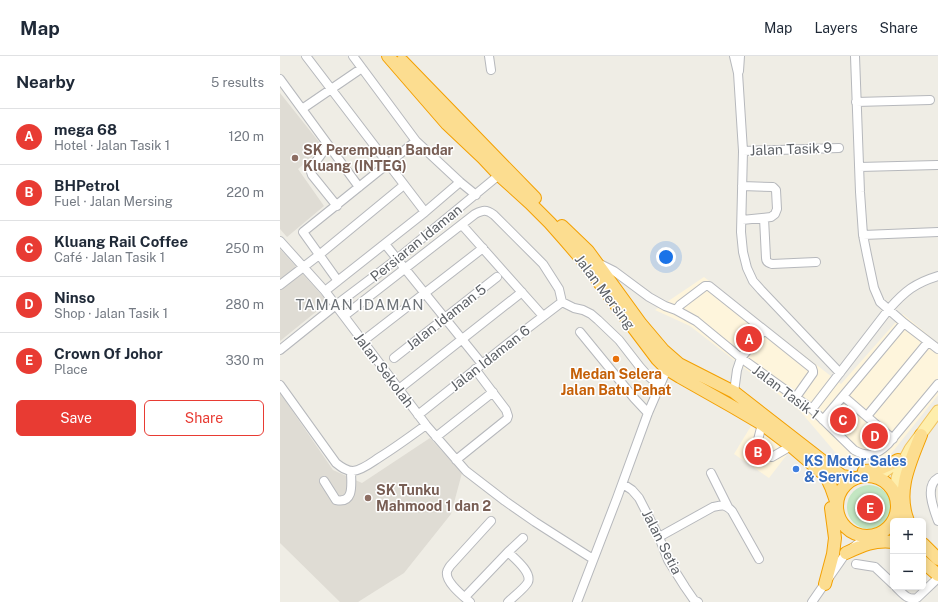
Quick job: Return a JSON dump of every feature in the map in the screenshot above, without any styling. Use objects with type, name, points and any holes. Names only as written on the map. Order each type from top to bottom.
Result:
[{"type":"highway","name":"Jalan Mersing","points":[[388,56],[442,118],[550,223],[579,256],[644,343],[667,369],[762,424],[791,446],[833,468],[842,476],[854,478]]},
{"type":"highway","points":[[397,56],[588,251],[641,324],[664,350],[679,364],[734,392],[814,459],[829,499],[833,518],[833,554],[827,579]]},
{"type":"highway","points":[[907,518],[903,504],[904,483],[921,435]]},
{"type":"highway","name":"Jalan Mersing","points":[[814,459],[826,476],[837,509]]},
{"type":"highway","points":[[833,468],[853,472],[876,470],[898,460]]},
{"type":"highway","points":[[888,535],[858,535],[849,531],[842,524],[837,509],[838,496],[847,482],[854,478],[869,475],[877,477],[885,481],[891,487],[895,495],[897,502],[895,518]]},
{"type":"highway","points":[[846,553],[865,544],[890,542]]},
{"type":"highway","points":[[926,546],[938,559]]},
{"type":"highway","points":[[926,565],[938,576]]},
{"type":"main road","points":[[877,477],[910,449],[938,411]]},
{"type":"main road","points":[[895,495],[899,470],[910,449]]},
{"type":"street","points":[[306,56],[425,212]]},
{"type":"street","points":[[353,56],[416,141],[476,195]]},
{"type":"street","points":[[489,56],[491,70]]},
{"type":"street","points":[[734,56],[738,73],[743,151],[741,232],[743,252],[747,268],[753,281],[768,299],[840,373]]},
{"type":"street","points":[[738,73],[740,56]]},
{"type":"street","points":[[855,56],[863,235],[874,288],[880,302],[904,323],[938,349]]},
{"type":"street","points":[[302,109],[362,68]]},
{"type":"street","points":[[280,79],[359,187]]},
{"type":"street","points":[[856,102],[930,100]]},
{"type":"street","points":[[338,281],[303,232],[416,141]]},
{"type":"street","points":[[328,145],[312,168],[311,172],[337,206]]},
{"type":"street","name":"Jalan Tasik 9","points":[[743,151],[839,148]]},
{"type":"street","name":"Persiaran Idaman","points":[[476,195],[489,177],[490,172],[483,158]]},
{"type":"street","points":[[859,168],[937,165]]},
{"type":"street","name":"Persiaran Idaman","points":[[280,350],[397,259],[499,175]]},
{"type":"street","points":[[325,291],[425,212],[460,182]]},
{"type":"street","points":[[280,285],[404,185]]},
{"type":"street","points":[[742,186],[773,187],[776,190],[777,210],[771,217],[742,220]]},
{"type":"street","points":[[344,316],[475,214],[488,210],[543,264],[558,289],[562,302],[591,314],[619,340],[648,376],[659,385]]},
{"type":"street","points":[[764,218],[766,261],[772,264],[816,262]]},
{"type":"street","points":[[462,224],[543,316]]},
{"type":"street","points":[[863,235],[938,232]]},
{"type":"street","name":"Jalan Sekolah","points":[[280,241],[325,291],[418,415],[466,471],[535,522],[593,559]]},
{"type":"street","points":[[385,244],[462,340],[493,392],[506,410],[508,416],[507,419],[456,460]]},
{"type":"street","points":[[363,341],[482,248]]},
{"type":"street","name":"Jalan Tasik 1","points":[[596,263],[614,271],[664,306],[676,310],[696,321],[741,358],[812,409],[854,450],[862,454],[869,455],[883,450],[938,384]]},
{"type":"street","points":[[812,409],[898,299],[919,283],[938,276]]},
{"type":"street","name":"Jalan Idaman 5","points":[[394,358],[497,277]]},
{"type":"street","points":[[676,310],[680,305],[705,286],[709,286],[812,368],[813,373],[796,398]]},
{"type":"street","points":[[399,389],[522,292]]},
{"type":"street","name":"Jalan Idaman 6","points":[[418,415],[562,302]]},
{"type":"street","points":[[823,420],[904,323]]},
{"type":"street","points":[[734,392],[737,370],[741,358],[764,330]]},
{"type":"street","points":[[580,332],[639,404],[648,412]]},
{"type":"street","points":[[867,416],[928,342]]},
{"type":"street","points":[[577,602],[623,484],[648,412],[667,369]]},
{"type":"street","points":[[280,385],[336,463],[342,468],[351,471],[360,469],[371,463],[405,441],[426,425]]},
{"type":"street","points":[[436,437],[493,392]]},
{"type":"street","points":[[843,396],[893,439]]},
{"type":"street","points":[[762,424],[758,446],[764,454],[772,457],[791,446]]},
{"type":"street","points":[[324,481],[336,500],[342,501],[348,498],[351,493],[351,471]]},
{"type":"street","points":[[711,473],[728,507],[732,511],[759,559]]},
{"type":"street","points":[[938,478],[935,479],[931,492],[931,500],[938,521]]},
{"type":"street","name":"Jalan Setia","points":[[623,484],[632,490],[639,498],[659,537],[668,560],[694,601]]},
{"type":"street","points":[[659,537],[713,507],[723,505],[728,507]]},
{"type":"street","points":[[827,579],[836,558],[838,542],[837,509]]},
{"type":"street","points":[[491,521],[450,566],[447,572],[450,582],[468,600],[508,552],[522,538]]},
{"type":"street","points":[[812,602],[846,553],[868,536]]},
{"type":"street","points":[[508,552],[523,567],[528,578],[528,583],[508,602]]},
{"type":"street","points":[[856,564],[875,567],[890,581]]},
{"type":"street","points":[[926,589],[938,576]]},
{"type":"street","points":[[899,590],[906,597],[914,600],[925,590]]},
{"type":"shaded area","name":"SK Perempuan Bandar Kluang (INTEG)","points":[[280,93],[323,147],[298,169],[324,206],[287,237],[280,229]]},
{"type":"shaded area","points":[[280,249],[328,302],[280,341]]},
{"type":"shaded area","points":[[704,277],[841,384],[903,314],[938,343],[938,395],[890,455],[877,460],[858,461],[841,459],[800,411],[690,326],[655,310]]},
{"type":"shaded area","name":"SK Tunku Mahmood 1 dan 2","points":[[280,393],[333,470],[362,483],[430,438],[462,473],[451,514],[404,573],[358,602],[340,602],[280,543]]},
{"type":"shaded area","points":[[751,426],[789,452],[769,478],[734,454]]},
{"type":"green space","points":[[865,485],[873,485],[878,486],[885,491],[890,498],[890,516],[885,523],[878,528],[865,529],[857,526],[850,519],[847,511],[847,503],[850,495],[857,488]]},
{"type":"place","name":"SK Perempuan Bandar Kluang (INTEG)","points":[[295,158]]},
{"type":"place","name":"mega 68","points":[[749,339]]},
{"type":"place","name":"Medan Selera Jalan Batu Pahat","points":[[616,359]]},
{"type":"place","name":"Kluang Rail Coffee","points":[[843,420]]},
{"type":"place","name":"Ninso","points":[[875,436]]},
{"type":"place","name":"BHPetrol","points":[[758,452]]},
{"type":"place","name":"KS Motor Sales & Service","points":[[796,469]]},
{"type":"place","name":"SK Tunku Mahmood 1 dan 2","points":[[368,498]]},
{"type":"place","name":"Crown Of Johor","points":[[870,508]]},
{"type":"district","name":"TAMAN IDAMAN","points":[[360,304]]}]
